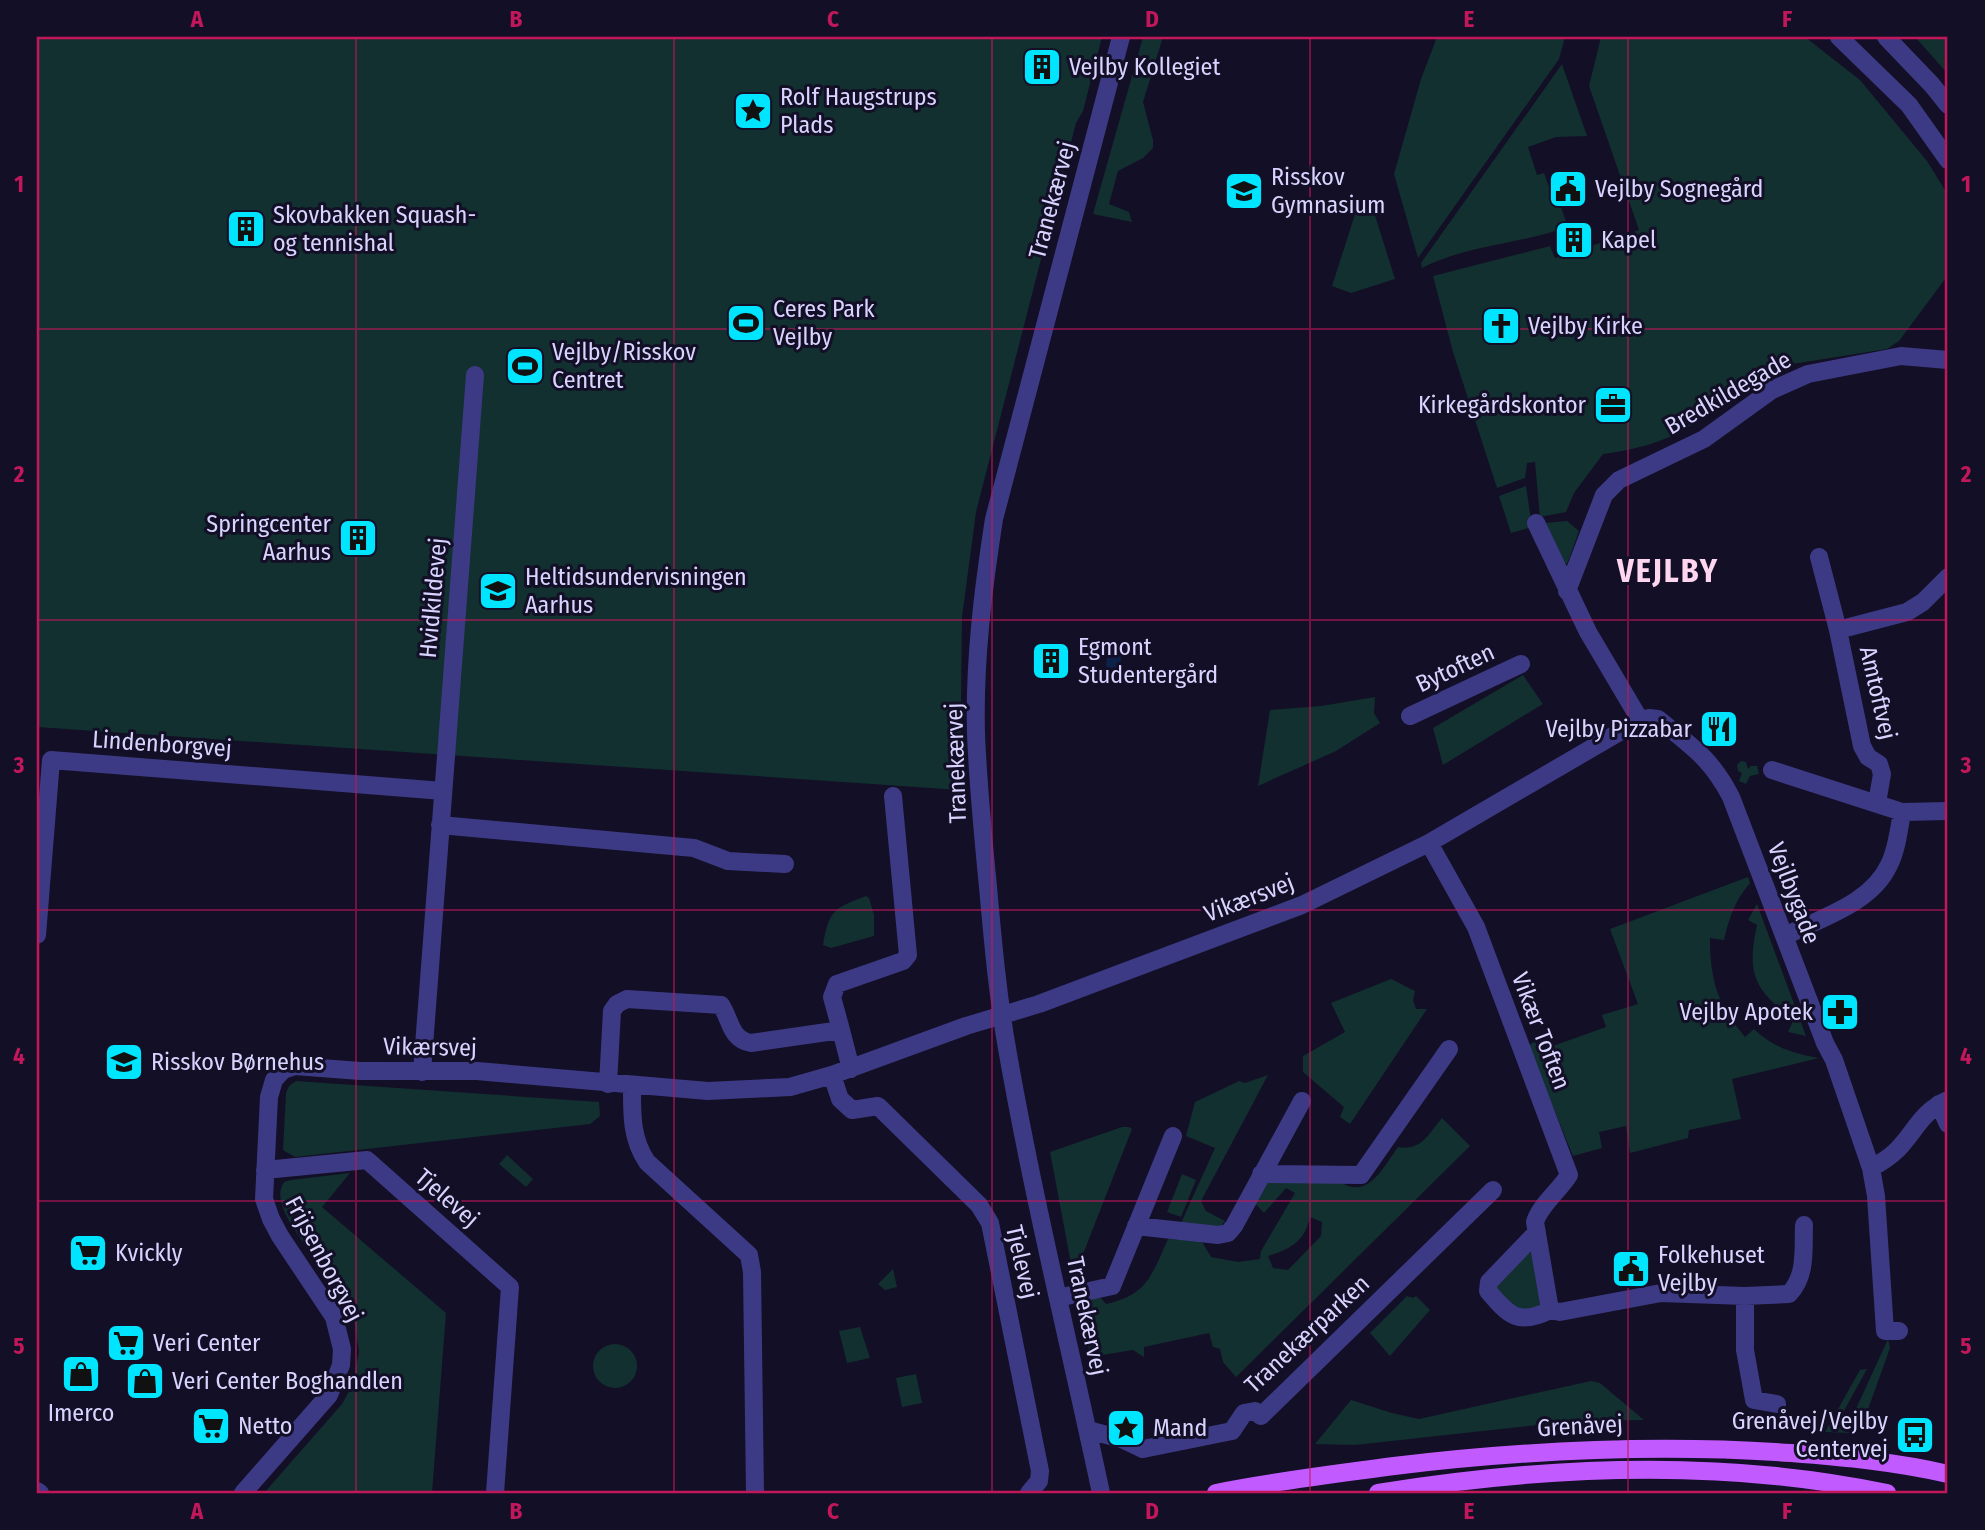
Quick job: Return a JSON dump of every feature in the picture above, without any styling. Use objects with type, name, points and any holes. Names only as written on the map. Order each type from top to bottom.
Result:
[{"type":"main road","name":"Grenåvej","points":[[1216,1493],[1277,1482],[1444,1460],[1625,1448],[1697,1448],[1808,1455],[1877,1462],[1948,1475]]},
{"type":"main road","name":"Grenåvej","points":[[1378,1493],[1538,1474],[1626,1470],[1753,1474],[1887,1493]]},
{"type":"street","name":"Tranekærvej","points":[[1101,1493],[1008,1054],[981,806],[976,733],[983,587],[994,519],[1121,37]]},
{"type":"street","points":[[1839,37],[1909,105],[1948,160]]},
{"type":"street","points":[[1885,37],[1948,105]]},
{"type":"street","name":"Bredkildegade","points":[[1567,591],[1604,495],[1619,480],[1704,439],[1772,390],[1808,374],[1901,356],[1948,360]]},
{"type":"street","name":"Hvidkildevej","points":[[422,1072],[475,375]]},
{"type":"street","points":[[1536,523],[1588,632],[1640,720]]},
{"type":"street","name":"Amtoftvej","points":[[1819,557],[1863,747],[1868,758],[1879,764],[1882,774],[1877,803]]},
{"type":"street","name":"Amtoftvej","points":[[1838,630],[1907,612],[1923,602],[1948,577]]},
{"type":"street","name":"Bytoften","points":[[1410,716],[1521,664]]},
{"type":"street","name":"Vejlbygade","points":[[1640,720],[1658,719],[1702,754],[1719,774],[1731,797],[1825,1043],[1834,1060],[1871,1168],[1876,1196],[1885,1331],[1899,1331]]},
{"type":"street","name":"Vikærsvej","points":[[270,1097],[277,1076],[290,1066],[422,1072],[477,1071],[708,1091],[790,1087],[851,1069],[966,1026],[1101,982],[1302,905],[1429,843],[1640,720]]},
{"type":"street","name":"Lindenborgvej","points":[[37,935],[51,761],[443,791]]},
{"type":"street","points":[[1772,770],[1902,811],[1948,811]]},
{"type":"street","points":[[851,1069],[832,997],[837,984],[903,961],[908,955],[893,796]]},
{"type":"street","points":[[1785,936],[1826,918],[1862,896],[1879,881],[1889,867],[1895,849],[1902,811]]},
{"type":"street","points":[[440,825],[694,848],[728,861],[785,864]]},
{"type":"street","name":"Vikær Toften","points":[[1429,843],[1476,927],[1569,1175],[1537,1214],[1535,1234],[1489,1282],[1488,1291],[1508,1312],[1520,1319],[1534,1318],[1550,1310],[1574,1310],[1661,1293],[1745,1296],[1789,1294],[1798,1285],[1803,1269],[1804,1225]]},
{"type":"street","points":[[608,1084],[612,1011],[617,1004],[627,999],[720,1005],[726,1012],[733,1032],[751,1043],[841,1030]]},
{"type":"street","points":[[1261,1174],[1361,1175],[1449,1049]]},
{"type":"street","name":"Tjelevej","points":[[832,1075],[840,1099],[852,1110],[878,1106],[979,1205],[990,1223],[1040,1471],[1039,1482],[1029,1493]]},
{"type":"street","points":[[632,1086],[637,1146],[647,1162],[749,1255],[752,1272],[755,1493]]},
{"type":"street","name":"Frijsenborgvej","points":[[243,1493],[329,1395],[341,1365],[342,1349],[334,1317],[271,1219],[264,1199],[270,1097]]},
{"type":"street","points":[[1136,1226],[1218,1235],[1228,1233],[1302,1101]]},
{"type":"street","points":[[1871,1168],[1891,1157],[1925,1114],[1944,1102],[1948,1124]]},
{"type":"street","points":[[1058,1298],[1112,1286],[1173,1136]]},
{"type":"street","name":"Tjelevej","points":[[265,1170],[367,1160],[510,1287],[495,1493]]},
{"type":"street","name":"Tranekærparken","points":[[1088,1430],[1122,1439],[1143,1449],[1232,1431],[1244,1413],[1255,1410],[1261,1416],[1493,1190]]},
{"type":"street","points":[[1535,1234],[1550,1310]]},
{"type":"street","points":[[1745,1296],[1745,1350],[1754,1400],[1777,1404]]},
{"type":"green space","name":"Vejlby/Risskov Centret","points":[[37,37],[1086,37],[1086,40],[1087,37],[1102,37],[1083,111],[1076,123],[976,512],[962,617],[960,790],[37,727]]},
{"type":"green space","points":[[1143,37],[1163,37],[1143,102],[1153,148],[1143,158],[1118,171],[1109,204],[1129,212],[1132,222],[1093,214]]},
{"type":"green space","points":[[1437,37],[1565,37],[1559,59],[1418,258],[1394,174],[1421,79]]},
{"type":"green space","points":[[1601,37],[1805,37],[1860,80],[1927,161],[1948,195],[1948,275],[1899,341],[1887,349],[1773,367],[1751,379],[1682,431],[1649,444],[1603,454],[1574,493],[1566,512],[1540,517],[1535,462],[1527,463],[1525,478],[1497,488],[1453,352],[1433,276],[1550,246],[1555,258],[1639,230],[1589,86]]},
{"type":"green space","points":[[1948,37],[1948,74],[1916,38]]},
{"type":"green space","points":[[1562,64],[1587,136],[1556,137],[1528,147],[1537,175],[1544,173],[1555,203],[1559,202],[1568,227],[1457,254],[1422,268],[1421,263]]},
{"type":"green space","points":[[1358,205],[1373,209],[1395,279],[1351,293],[1332,286]]},
{"type":"green space","points":[[1526,486],[1532,527],[1511,533],[1499,496]]},
{"type":"green space","points":[[1567,521],[1579,531],[1567,564],[1564,563],[1544,523]]},
{"type":"green space","points":[[1523,675],[1543,704],[1443,765],[1433,728]]},
{"type":"green space","points":[[1375,697],[1374,713],[1380,723],[1336,751],[1258,786],[1270,710],[1321,706]]},
{"type":"green space","points":[[1741,761],[1746,762],[1748,769],[1757,766],[1759,774],[1750,776],[1746,784],[1739,781],[1742,773],[1738,771],[1737,765]]},
{"type":"green space","points":[[1748,877],[1750,883],[1733,910],[1724,940],[1710,938],[1717,992],[1728,1014],[1745,1037],[1754,1029],[1768,1041],[1784,1049],[1819,1058],[1732,1079],[1741,1119],[1689,1130],[1688,1138],[1630,1153],[1626,1126],[1599,1132],[1602,1148],[1573,1156],[1528,1046],[1535,1041],[1539,1051],[1606,1027],[1602,1015],[1638,1004],[1610,929]]},
{"type":"green space","points":[[866,896],[874,915],[874,936],[831,948],[823,945],[828,924],[835,912],[840,907]]},
{"type":"green space","points":[[1757,904],[1806,1036],[1788,1032],[1793,1021],[1762,990],[1757,980],[1753,957],[1757,925],[1748,920]]},
{"type":"green space","points":[[1391,979],[1415,991],[1413,1000],[1416,1009],[1427,1009],[1350,1124],[1340,1117],[1344,1107],[1303,1072],[1303,1056],[1345,1032],[1331,1003]]},
{"type":"green space","points":[[1268,1075],[1201,1201],[1206,1211],[1225,1221],[1219,1228],[1181,1223],[1215,1148],[1186,1136],[1195,1102],[1239,1081],[1245,1083]]},
{"type":"green space","points":[[296,1081],[599,1102],[600,1116],[590,1124],[295,1157],[283,1150],[286,1093],[289,1086]]},
{"type":"green space","points":[[1442,1118],[1470,1146],[1236,1377],[1223,1362],[1220,1349],[1213,1347],[1209,1333],[1144,1347],[1144,1357],[1133,1350],[1090,1357],[1079,1301],[1100,1297],[1106,1304],[1140,1289],[1152,1273],[1168,1239],[1201,1240],[1211,1257],[1238,1262],[1260,1259],[1261,1251],[1295,1193],[1286,1188],[1264,1213],[1253,1201],[1264,1182],[1342,1183],[1360,1187],[1375,1178],[1398,1147],[1406,1148],[1419,1144]],"holes":[[[1310,1217],[1322,1222],[1321,1236],[1288,1270],[1273,1268],[1268,1256],[1296,1243],[1305,1232]]]},
{"type":"green space","points":[[1122,1127],[1132,1129],[1076,1272],[1072,1269],[1050,1152]]},
{"type":"green space","points":[[507,1155],[533,1179],[526,1187],[499,1164]]},
{"type":"green space","points":[[350,1173],[322,1207],[446,1313],[432,1493],[264,1493],[342,1404],[352,1386],[359,1352],[354,1320],[290,1223],[281,1203],[281,1187],[284,1182],[291,1180]]},
{"type":"green space","points":[[1182,1174],[1196,1180],[1181,1217],[1167,1212]]},
{"type":"green space","points":[[1529,1252],[1532,1253],[1540,1304],[1530,1313],[1518,1310],[1496,1289],[1499,1282]]},
{"type":"green space","points":[[893,1269],[897,1287],[885,1290],[878,1284]]},
{"type":"green space","points":[[1407,1296],[1416,1296],[1430,1310],[1390,1356],[1370,1333]]},
{"type":"green space","points":[[860,1327],[870,1358],[847,1363],[839,1331]]},
{"type":"green space","points":[[1888,1339],[1890,1348],[1866,1415],[1855,1411]]},
{"type":"green space","points":[[615,1344],[631,1350],[637,1366],[631,1382],[615,1388],[599,1382],[593,1366],[599,1350]]},
{"type":"green space","points":[[1867,1369],[1835,1427],[1847,1428],[1853,1414],[1864,1419],[1862,1427],[1851,1433],[1825,1432],[1860,1370]]},
{"type":"green space","points":[[916,1374],[922,1403],[902,1407],[896,1378]]},
{"type":"green space","points":[[1591,1381],[1600,1383],[1644,1420],[1573,1421],[1355,1445],[1315,1444],[1351,1400],[1419,1419]]},
{"type":"water","points":[[1107,655],[1121,656],[1120,679],[1105,678]]},
{"type":"place","name":"Vejlby Kollegiet","points":[[1042,67]]},
{"type":"place","name":"Rolf Haugstrups Plads","points":[[753,111]]},
{"type":"place","name":"Vejlby Sognegård","points":[[1568,189]]},
{"type":"place","name":"Risskov Gymnasium","points":[[1244,191]]},
{"type":"place","name":"Skovbakken Squash- og tennishal","points":[[246,229]]},
{"type":"place","name":"Kapel","points":[[1574,240]]},
{"type":"place","name":"Ceres Park Vejlby","points":[[746,323]]},
{"type":"place","name":"Vejlby Kirke","points":[[1501,326]]},
{"type":"place","name":"Vejlby/Risskov Centret","points":[[525,366]]},
{"type":"place","name":"Kirkegårdskontor","points":[[1613,405]]},
{"type":"place","name":"Springcenter Aarhus","points":[[358,538]]},
{"type":"place","name":"Heltidsundervisningen Aarhus","points":[[498,591]]},
{"type":"place","name":"Egmont Studentergård","points":[[1051,661]]},
{"type":"place","name":"Vejlby Pizzabar","points":[[1719,729]]},
{"type":"place","name":"Vejlby Apotek","points":[[1840,1012]]},
{"type":"place","name":"Risskov Børnehus","points":[[124,1062]]},
{"type":"place","name":"Kvickly","points":[[88,1253]]},
{"type":"place","name":"Folkehuset Vejlby","points":[[1631,1269]]},
{"type":"place","name":"Veri Center","points":[[126,1343]]},
{"type":"place","name":"Imerco","points":[[81,1374]]},
{"type":"place","name":"Veri Center Boghandlen","points":[[145,1381]]},
{"type":"place","name":"Netto","points":[[211,1426]]},
{"type":"place","name":"Mand","points":[[1126,1428]]},
{"type":"place","name":"Grenåvej/Vejlby Centervej","points":[[1915,1435]]},
{"type":"district","name":"VEJLBY","points":[[1668,571]]}]
